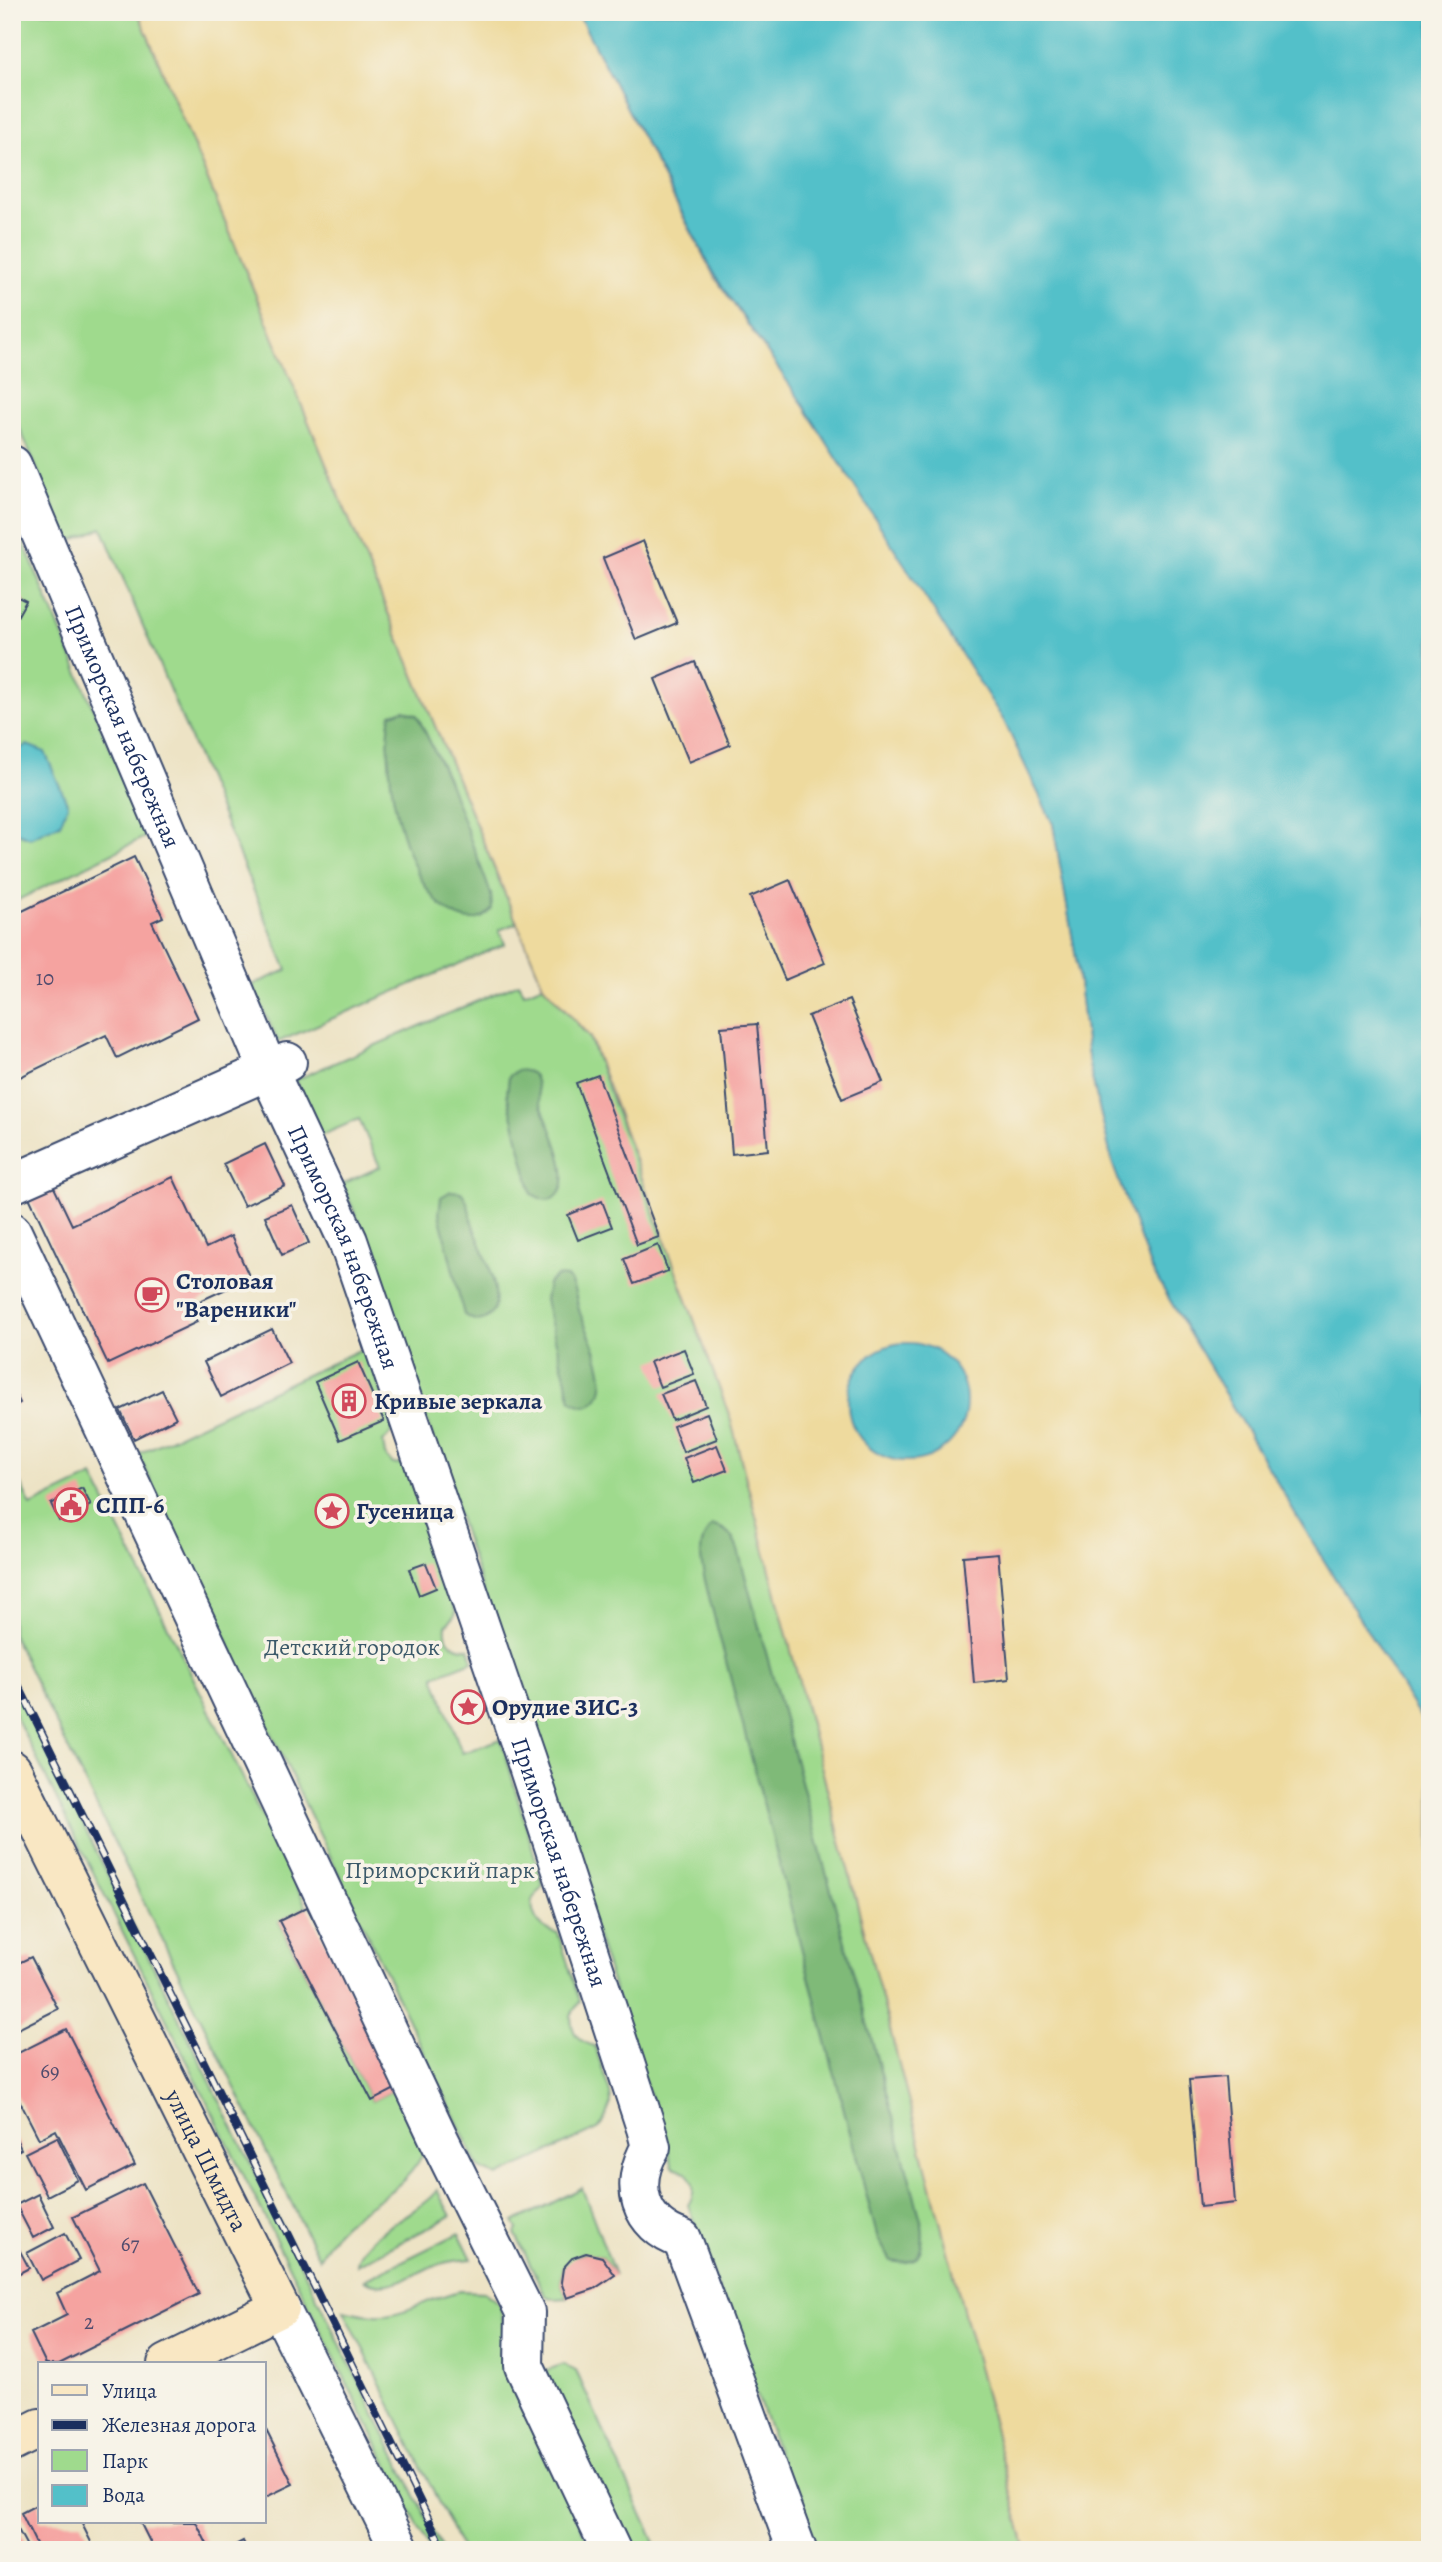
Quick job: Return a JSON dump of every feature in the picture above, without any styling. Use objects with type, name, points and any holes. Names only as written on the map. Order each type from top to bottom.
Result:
[{"type":"street","name":"Приморская набережная","points":[[12,464],[277,1066],[348,1241],[530,1773],[651,2147],[639,2173],[641,2201],[656,2226],[682,2239],[797,2550]]},
{"type":"street","points":[[12,1184],[277,1066]]},
{"type":"street","points":[[12,1232],[433,2127],[525,2312],[524,2366],[611,2550]]},
{"type":"street","name":"улица Шмидта","points":[[12,1770],[400,2550]]},
{"type":"street","points":[[171,2362],[280,2308]]},
{"type":"street","points":[[12,2442],[38,2429]]},
{"type":"green space","points":[[12,12],[138,12],[517,923],[499,930],[505,944],[278,1042],[252,985],[287,970],[102,528],[68,542],[12,410]]},
{"type":"green space","points":[[12,515],[147,836],[12,903]]},
{"type":"green space","points":[[404,710],[417,715],[447,777],[491,894],[492,909],[480,918],[465,919],[444,908],[426,888],[412,861],[393,797],[389,766],[391,714]]},
{"type":"green space","points":[[519,983],[524,993],[543,985],[589,1037],[730,1417],[1026,2550],[813,2550],[688,2205],[693,2192],[692,2181],[685,2172],[673,2167],[368,1242],[342,1184],[380,1167],[359,1119],[320,1136],[295,1080]]},
{"type":"green space","points":[[519,1070],[534,1076],[540,1103],[559,1150],[562,1188],[557,1196],[548,1200],[532,1194],[507,1094],[509,1076]]},
{"type":"green space","points":[[451,1191],[461,1192],[466,1200],[494,1286],[494,1308],[489,1316],[480,1321],[464,1315],[439,1214],[441,1197]]},
{"type":"green space","points":[[557,1276],[567,1277],[572,1285],[601,1371],[600,1393],[592,1404],[586,1406],[571,1400],[545,1300],[548,1283]]},
{"type":"green space","name":"Приморский парк","points":[[366,1347],[394,1430],[383,1442],[385,1455],[393,1464],[405,1465],[456,1613],[446,1626],[448,1640],[455,1645],[469,1648],[473,1661],[434,1676],[462,1753],[501,1739],[543,1885],[532,1900],[535,1918],[546,1929],[558,1933],[580,2001],[571,2015],[572,2027],[580,2039],[595,2046],[610,2093],[611,2103],[598,2129],[498,2176],[479,2168],[138,1454]]},
{"type":"green space","points":[[12,1467],[31,1506],[93,1476],[307,1907],[279,1922],[372,2101],[399,2087],[428,2143],[417,2164],[404,2179],[344,2224],[319,2259],[12,1634]]},
{"type":"green space","points":[[712,1526],[722,1528],[729,1534],[738,1550],[922,2224],[921,2248],[914,2259],[908,2262],[891,2261],[878,2239],[704,1576],[701,1549],[706,1533]]},
{"type":"green space","points":[[12,1681],[442,2550],[430,2550],[12,1709]]},
{"type":"green space","points":[[582,2188],[615,2275],[602,2257],[581,2253],[563,2268],[561,2282],[567,2298],[552,2299],[545,2295],[515,2233],[518,2229],[514,2222]]},
{"type":"green space","points":[[437,2190],[451,2216],[357,2265],[367,2244]]},
{"type":"green space","points":[[459,2233],[472,2259],[438,2264],[391,2284],[373,2284],[364,2280]]},
{"type":"green space","points":[[459,2291],[484,2292],[500,2304],[504,2328],[499,2353],[592,2550],[462,2550],[344,2310],[363,2314],[392,2314]]},
{"type":"green space","points":[[563,2364],[576,2371],[658,2549],[628,2550],[545,2371]]},
{"type":"sand","points":[[138,12],[577,12],[714,276],[798,397],[1004,720],[1053,824],[1076,958],[1089,1065],[1113,1165],[1151,1268],[1301,1523],[1430,1733],[1430,2550],[1026,2550],[730,1417],[590,1037],[543,985]]},
{"type":"water","points":[[577,12],[1430,12],[1430,1733],[1301,1523],[1151,1268],[1113,1165],[1089,1065],[1076,958],[1053,824],[1004,721],[798,397],[715,276]]},
{"type":"water","points":[[27,745],[45,752],[68,805],[60,824],[30,838],[12,831],[12,752]]},
{"type":"water","points":[[907,1343],[930,1347],[949,1360],[962,1379],[966,1402],[962,1425],[949,1444],[930,1457],[907,1461],[884,1457],[865,1444],[852,1425],[848,1402],[852,1379],[865,1360],[884,1347]]},
{"type":"building","points":[[643,541],[677,623],[636,640],[603,558]]},
{"type":"building","points":[[12,594],[26,601],[12,626]]},
{"type":"building","points":[[695,662],[730,745],[689,762],[655,679]]},
{"type":"building","points":[[134,857],[163,917],[152,922],[198,1018],[117,1058],[106,1035],[12,1081],[12,916]]},
{"type":"building","points":[[790,880],[825,963],[785,980],[750,897]]},
{"type":"building","points":[[849,1000],[883,1082],[842,1099],[808,1016]]},
{"type":"building","points":[[757,1024],[768,1150],[732,1154],[721,1027]]},
{"type":"building","points":[[598,1075],[659,1237],[637,1245],[576,1083]]},
{"type":"building","points":[[265,1144],[285,1186],[244,1206],[223,1164]]},
{"type":"building","points":[[173,1177],[206,1248],[231,1236],[250,1278],[189,1306],[197,1322],[108,1364],[28,1195],[52,1183],[72,1225]]},
{"type":"building","points":[[602,1201],[612,1227],[578,1240],[568,1215]]},
{"type":"building","points":[[292,1205],[309,1243],[282,1255],[265,1216]]},
{"type":"building","points":[[658,1245],[668,1271],[634,1284],[624,1259]]},
{"type":"building","points":[[272,1329],[289,1363],[221,1397],[204,1362]]},
{"type":"building","points":[[684,1349],[694,1374],[660,1387],[650,1362]]},
{"type":"building","name":"Кривые зеркала","points":[[358,1362],[384,1421],[340,1440],[315,1382]]},
{"type":"building","points":[[696,1381],[706,1406],[672,1420],[661,1394]]},
{"type":"building","points":[[12,1387],[20,1403],[12,1408]]},
{"type":"building","points":[[162,1390],[176,1418],[134,1439],[120,1410]]},
{"type":"building","points":[[707,1413],[717,1439],[683,1452],[673,1426]]},
{"type":"building","points":[[717,1445],[727,1470],[694,1483],[684,1458]]},
{"type":"building","name":"СПП-6","points":[[82,1488],[91,1505],[59,1521],[51,1504]]},
{"type":"building","points":[[998,1553],[1009,1679],[974,1683],[963,1556]]},
{"type":"building","points":[[426,1563],[436,1588],[419,1595],[409,1569]]},
{"type":"building","points":[[307,1907],[399,2087],[372,2101],[279,1921]]},
{"type":"building","points":[[31,1957],[58,2009],[12,2032],[12,1966]]},
{"type":"building","points":[[66,2029],[135,2165],[86,2190],[56,2130],[39,2139],[12,2086],[12,2056]]},
{"type":"building","points":[[1225,2077],[1235,2203],[1200,2207],[1189,2080]]},
{"type":"building","points":[[12,2130],[21,2149],[12,2154]]},
{"type":"building","points":[[57,2137],[78,2180],[47,2196],[25,2153]]},
{"type":"building","points":[[143,2183],[199,2294],[63,2362],[45,2362],[31,2333],[67,2315],[57,2293],[100,2271],[73,2217]]},
{"type":"building","points":[[38,2194],[54,2227],[33,2238],[16,2205]]},
{"type":"building","points":[[65,2233],[79,2260],[41,2280],[27,2253]]},
{"type":"building","points":[[12,2236],[29,2268],[12,2277]]},
{"type":"building","points":[[586,2253],[602,2257],[615,2275],[594,2289],[567,2298],[561,2282],[563,2268],[572,2258]]},
{"type":"building","points":[[266,2430],[293,2484],[266,2497]]},
{"type":"building","points":[[38,2504],[38,2524],[82,2524],[95,2550],[39,2550],[21,2513]]},
{"type":"building","points":[[15,2524],[29,2550],[12,2550],[12,2525]]},
{"type":"building","points":[[141,2524],[197,2524],[210,2550],[154,2550]]},
{"type":"building","points":[[243,2541],[247,2550],[226,2550]]},
{"type":"railway","points":[[12,1672],[444,2550]]},
{"type":"place","name":"Столовая \"Вареники\"","points":[[152,1295]]},
{"type":"place","name":"Кривые зеркала","points":[[349,1401]]},
{"type":"place","name":"СПП-6","points":[[71,1505]]},
{"type":"place","name":"Гусеница","points":[[332,1511]]},
{"type":"place","name":"Орудие ЗИС-3","points":[[468,1707]]},
{"type":"park label","name":"Детский городок","points":[[352,1647]]}]
